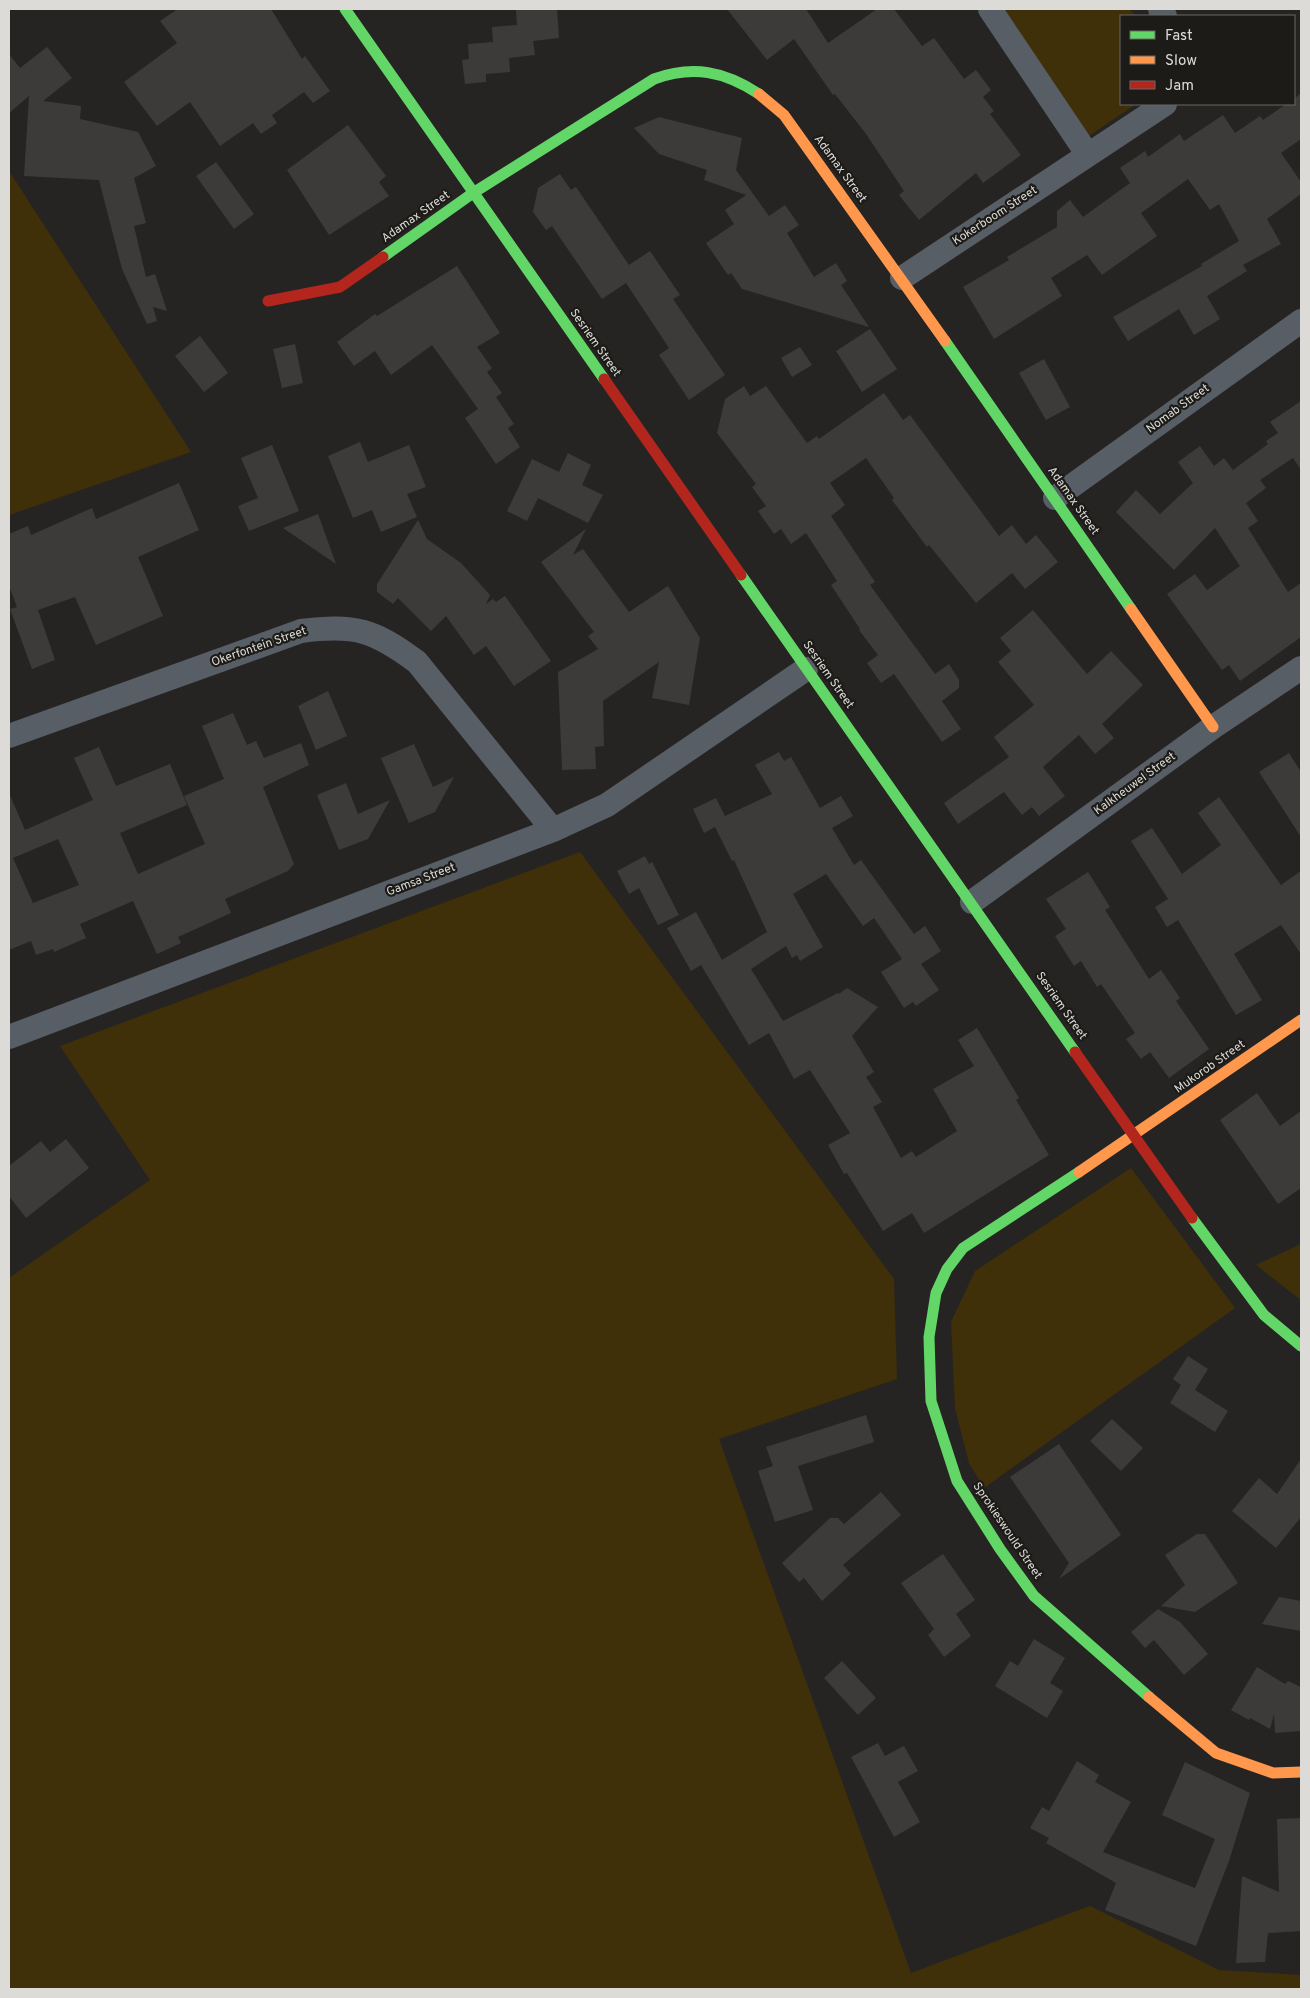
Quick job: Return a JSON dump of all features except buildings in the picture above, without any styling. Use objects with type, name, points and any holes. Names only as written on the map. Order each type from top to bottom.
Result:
[{"type":"street","name":"Sesriem Street","points":[[345,9],[806,669],[972,902],[1184,1208],[1264,1315],[1301,1346]]},
{"type":"street","points":[[990,9],[1088,154]]},
{"type":"street","name":"Adamax Street","points":[[268,301],[340,287],[473,193],[654,79],[682,71],[714,73],[738,81],[770,101],[784,115],[902,278],[1213,727]]},
{"type":"street","name":"Kokerboom Street","points":[[902,278],[1163,105]]},
{"type":"street","name":"Nomab Street","points":[[1055,498],[1301,321]]},
{"type":"street","name":"Okerfontein Street","points":[[9,736],[301,631],[330,627],[365,631],[392,644],[417,662],[553,830]]},
{"type":"street","name":"Kalkheuwel Street","points":[[972,902],[1213,727],[1301,668]]},
{"type":"street","name":"Gamsa Street","points":[[9,1037],[553,830],[607,805],[806,669]]},
{"type":"street","name":"Mukorob Street","points":[[1134,1136],[1301,1020]]},
{"type":"street","name":"Sprokieswould Street","points":[[1134,1136],[963,1248],[947,1269],[936,1293],[929,1337],[931,1401],[957,1481],[1000,1550],[1034,1596],[1116,1669],[1216,1753],[1273,1773],[1301,1772]]},
{"type":"shaded area","points":[[1000,9],[1130,9],[1134,15],[1120,15],[1120,105],[1135,105],[1086,138]]},
{"type":"shaded area","points":[[9,171],[191,452],[9,515]]},
{"type":"shaded area","points":[[580,852],[894,1279],[897,1379],[719,1439],[911,1973],[1090,1906],[1219,1970],[1301,1975],[1301,1989],[9,1989],[9,1278],[150,1180],[60,1046]]},
{"type":"shaded area","points":[[1131,1168],[1235,1308],[984,1488],[969,1463],[955,1408],[951,1322],[975,1271]]},
{"type":"shaded area","points":[[1301,1244],[1301,1300],[1256,1265]]},
{"type":"traffic: fast","points":[[345,9],[604,379]]},
{"type":"traffic: fast","points":[[383,257],[473,193],[654,79],[682,72],[708,73],[721,75],[759,94]]},
{"type":"traffic: fast","points":[[945,341],[1131,609]]},
{"type":"traffic: fast","points":[[741,575],[1075,1052]]},
{"type":"traffic: fast","points":[[1079,1172],[963,1248],[947,1269],[936,1293],[929,1337],[931,1401],[957,1481],[1000,1549],[1034,1596],[1149,1697]]},
{"type":"traffic: fast","points":[[1192,1218],[1264,1315],[1301,1346]]},
{"type":"traffic: slow","points":[[759,94],[784,115],[945,341]]},
{"type":"traffic: slow","points":[[1131,609],[1213,727]]},
{"type":"traffic: slow","points":[[1079,1172],[1301,1020]]},
{"type":"traffic: slow","points":[[1149,1697],[1216,1753],[1273,1773],[1301,1772]]},
{"type":"traffic: jam","points":[[268,301],[340,287],[383,257]]},
{"type":"traffic: jam","points":[[604,379],[741,575]]},
{"type":"traffic: jam","points":[[1075,1052],[1192,1218]]}]
